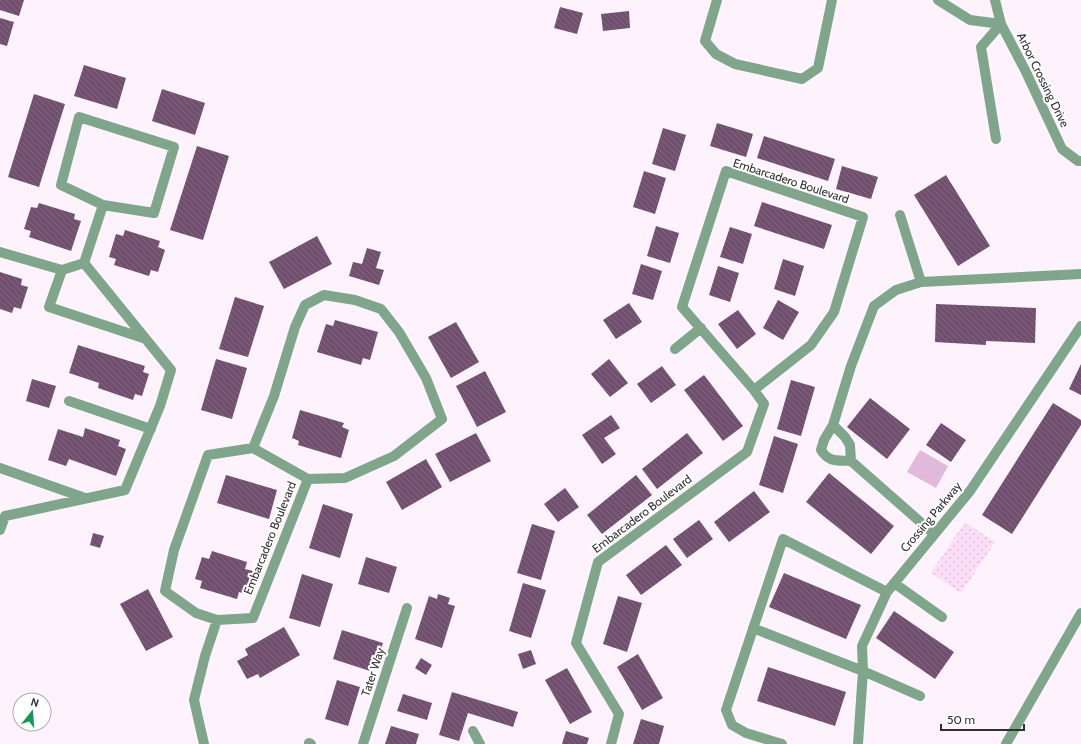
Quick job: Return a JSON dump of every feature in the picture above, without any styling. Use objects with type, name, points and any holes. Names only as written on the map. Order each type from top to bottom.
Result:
[{"type":"street","points":[[717,0],[705,41],[716,54],[735,64],[802,79],[818,68],[832,0]]},
{"type":"street","points":[[938,0],[970,20],[1001,24]]},
{"type":"street","name":"Arbor Crossing Drive","points":[[995,0],[1001,24],[1025,70],[1062,149],[1078,161],[1081,161]]},
{"type":"street","points":[[996,139],[981,47],[1001,24]]},
{"type":"street","points":[[79,117],[174,147],[154,213],[103,205],[61,185],[79,117]]},
{"type":"street","name":"Embarcadero Boulevard","points":[[611,744],[619,714],[576,643],[598,562],[747,452],[764,404],[754,390],[682,307],[726,171],[863,217],[834,312],[811,345],[754,390]]},
{"type":"street","points":[[84,263],[103,205]]},
{"type":"street","points":[[900,216],[921,282]]},
{"type":"street","points":[[0,252],[62,270],[84,263]]},
{"type":"street","points":[[0,530],[2,514],[125,490],[160,406],[171,370],[84,263]]},
{"type":"street","points":[[62,270],[48,308],[146,339]]},
{"type":"street","points":[[934,534],[851,461],[832,460],[825,456],[821,450],[824,440],[833,425],[851,366],[874,306],[896,290],[921,282],[1081,274]]},
{"type":"street","points":[[253,448],[274,396],[295,327],[305,305],[324,295],[355,300],[381,309],[399,332],[426,378],[442,419],[394,456],[345,478],[308,479]]},
{"type":"street","name":"Crossing Parkway","points":[[858,744],[863,671],[862,646],[887,592],[970,491],[1081,326]]},
{"type":"street","points":[[675,349],[701,328]]},
{"type":"street","points":[[69,401],[151,428]]},
{"type":"street","points":[[833,425],[845,437],[850,445],[851,461]]},
{"type":"street","name":"Embarcadero Boulevard","points":[[253,448],[308,479],[253,618],[216,620],[196,613],[165,591],[174,550],[208,455],[253,448]]},
{"type":"street","points":[[0,468],[86,498]]},
{"type":"street","points":[[782,744],[746,733],[732,725],[726,710],[783,539],[887,592]]},
{"type":"street","points":[[894,583],[942,617]]},
{"type":"street","name":"Tater Way","points":[[363,744],[407,608]]},
{"type":"street","points":[[1006,744],[1081,613]]},
{"type":"street","points":[[204,744],[194,700],[204,656],[216,620]]},
{"type":"street","points":[[753,628],[863,671],[920,696]]},
{"type":"street","points":[[473,731],[480,744]]},
{"type":"shaded area","points":[[920,450],[948,466],[936,488],[907,472]]},
{"type":"shaded area","points":[[965,522],[995,542],[961,593],[931,573]]},
{"type":"building","points":[[0,0],[24,0],[19,16],[0,10]]},
{"type":"building","points":[[560,7],[583,13],[577,34],[554,28]]},
{"type":"building","points":[[629,11],[630,28],[603,31],[601,14]]},
{"type":"building","points":[[0,18],[14,22],[7,46],[0,44]]},
{"type":"building","points":[[84,65],[126,78],[117,109],[74,96]]},
{"type":"building","points":[[162,89],[205,103],[195,135],[152,121]]},
{"type":"building","points":[[34,94],[65,104],[39,187],[8,177]]},
{"type":"building","points":[[717,123],[753,134],[746,157],[710,146]]},
{"type":"building","points":[[663,128],[686,135],[675,171],[652,164]]},
{"type":"building","points":[[764,136],[835,159],[828,181],[757,158]]},
{"type":"building","points":[[197,146],[229,156],[203,240],[170,230]]},
{"type":"building","points":[[842,166],[878,177],[871,199],[836,189]]},
{"type":"building","points":[[644,171],[666,178],[655,214],[633,207]]},
{"type":"building","points":[[946,175],[990,246],[958,266],[914,195]]},
{"type":"building","points":[[762,202],[832,225],[824,249],[754,226]]},
{"type":"building","points":[[39,203],[75,214],[74,219],[81,221],[71,251],[29,237],[31,231],[24,229],[31,207],[37,208]]},
{"type":"building","points":[[656,226],[679,233],[670,263],[647,256]]},
{"type":"building","points":[[730,227],[752,234],[743,264],[720,257]]},
{"type":"building","points":[[125,230],[160,241],[158,247],[165,250],[158,272],[151,270],[149,276],[114,265],[116,259],[109,257],[116,234],[123,236]]},
{"type":"building","points":[[317,236],[332,264],[284,289],[269,262]]},
{"type":"building","points":[[367,248],[381,252],[376,268],[384,270],[379,285],[349,276],[353,262],[362,264]]},
{"type":"building","points":[[783,259],[804,266],[795,296],[774,289]]},
{"type":"building","points":[[641,264],[662,271],[653,300],[632,294]]},
{"type":"building","points":[[718,266],[739,273],[730,302],[709,295]]},
{"type":"building","points":[[0,272],[22,279],[21,285],[28,287],[21,309],[14,307],[12,313],[0,309]]},
{"type":"building","points":[[235,297],[264,306],[248,357],[219,349]]},
{"type":"building","points":[[778,300],[799,312],[783,340],[763,328]]},
{"type":"building","points":[[629,303],[642,322],[616,339],[603,320]]},
{"type":"building","points":[[936,304],[1036,308],[1035,343],[986,341],[986,345],[935,342]]},
{"type":"building","points":[[738,310],[756,334],[737,349],[718,324]]},
{"type":"building","points":[[335,320],[378,332],[370,360],[363,358],[361,365],[317,352],[326,324],[333,326]]},
{"type":"building","points":[[456,322],[479,362],[451,378],[428,337]]},
{"type":"building","points":[[78,345],[145,366],[143,372],[149,374],[142,396],[135,394],[133,400],[98,388],[99,383],[69,373]]},
{"type":"building","points":[[216,359],[247,368],[232,419],[201,410]]},
{"type":"building","points":[[609,359],[628,383],[610,397],[591,374]]},
{"type":"building","points":[[1081,364],[1081,395],[1069,389]]},
{"type":"building","points":[[662,366],[676,385],[651,403],[637,384]]},
{"type":"building","points":[[485,371],[506,412],[477,427],[456,386]]},
{"type":"building","points":[[704,375],[743,426],[723,441],[684,390]]},
{"type":"building","points":[[32,379],[56,386],[49,408],[26,401]]},
{"type":"building","points":[[791,380],[815,387],[801,436],[777,429]]},
{"type":"building","points":[[870,398],[910,429],[887,459],[847,427]]},
{"type":"building","points":[[1053,403],[1081,420],[1081,425],[1012,534],[982,515]]},
{"type":"building","points":[[300,410],[344,423],[342,427],[349,430],[341,458],[298,445],[299,441],[292,438]]},
{"type":"building","points":[[611,415],[620,428],[604,438],[616,454],[602,464],[582,435]]},
{"type":"building","points":[[941,423],[966,440],[951,462],[926,445]]},
{"type":"building","points":[[85,428],[120,440],[118,446],[126,449],[116,476],[69,459],[66,466],[48,460],[58,429],[83,437]]},
{"type":"building","points":[[476,433],[491,461],[450,482],[435,454]]},
{"type":"building","points":[[687,433],[703,453],[657,489],[642,469]]},
{"type":"building","points":[[774,436],[798,444],[783,493],[759,485]]},
{"type":"building","points":[[426,459],[442,487],[402,510],[386,482]]},
{"type":"building","points":[[829,473],[894,526],[871,554],[806,502]]},
{"type":"building","points":[[226,475],[277,490],[269,519],[217,503]]},
{"type":"building","points":[[636,475],[652,495],[602,534],[587,515]]},
{"type":"building","points":[[565,488],[579,507],[558,522],[544,504]]},
{"type":"building","points":[[754,491],[770,512],[729,542],[714,522]]},
{"type":"building","points":[[323,504],[353,514],[340,558],[309,548]]},
{"type":"building","points":[[699,520],[713,539],[687,558],[673,539]]},
{"type":"building","points":[[532,524],[555,531],[541,580],[517,573]]},
{"type":"building","points":[[93,533],[104,536],[100,548],[90,545]]},
{"type":"building","points":[[666,545],[682,565],[641,595],[626,575]]},
{"type":"building","points":[[212,551],[247,562],[245,569],[253,571],[246,594],[239,592],[237,599],[200,588],[202,581],[195,579],[202,557],[209,559]]},
{"type":"building","points":[[366,557],[397,567],[389,593],[358,584]]},
{"type":"building","points":[[784,573],[861,605],[846,639],[769,607]]},
{"type":"building","points":[[302,574],[333,584],[320,627],[289,618]]},
{"type":"building","points":[[523,583],[546,590],[531,638],[509,631]]},
{"type":"building","points":[[148,589],[173,637],[146,651],[120,604]]},
{"type":"building","points":[[438,594],[450,598],[448,604],[455,606],[442,648],[415,639],[429,596],[437,599]]},
{"type":"building","points":[[618,596],[642,603],[627,652],[603,644]]},
{"type":"building","points":[[894,611],[954,652],[935,679],[876,638]]},
{"type":"building","points":[[284,627],[300,655],[260,678],[258,674],[247,679],[237,661],[248,655],[245,649]]},
{"type":"building","points":[[342,630],[383,643],[373,672],[333,659]]},
{"type":"building","points":[[531,650],[536,664],[523,669],[518,654]]},
{"type":"building","points":[[638,654],[663,698],[642,710],[617,667]]},
{"type":"building","points":[[421,658],[432,665],[426,675],[415,668]]},
{"type":"building","points":[[768,667],[846,692],[835,726],[757,701]]},
{"type":"building","points":[[567,668],[592,712],[570,724],[545,680]]},
{"type":"building","points":[[337,680],[360,687],[348,726],[325,719]]},
{"type":"building","points":[[452,692],[518,712],[513,727],[468,713],[459,741],[439,735]]},
{"type":"building","points":[[403,694],[432,703],[427,720],[397,711]]},
{"type":"building","points":[[641,719],[664,726],[659,744],[633,744]]},
{"type":"building","points":[[391,726],[419,734],[416,744],[385,744]]},
{"type":"building","points":[[566,731],[589,738],[587,744],[562,744]]}]
